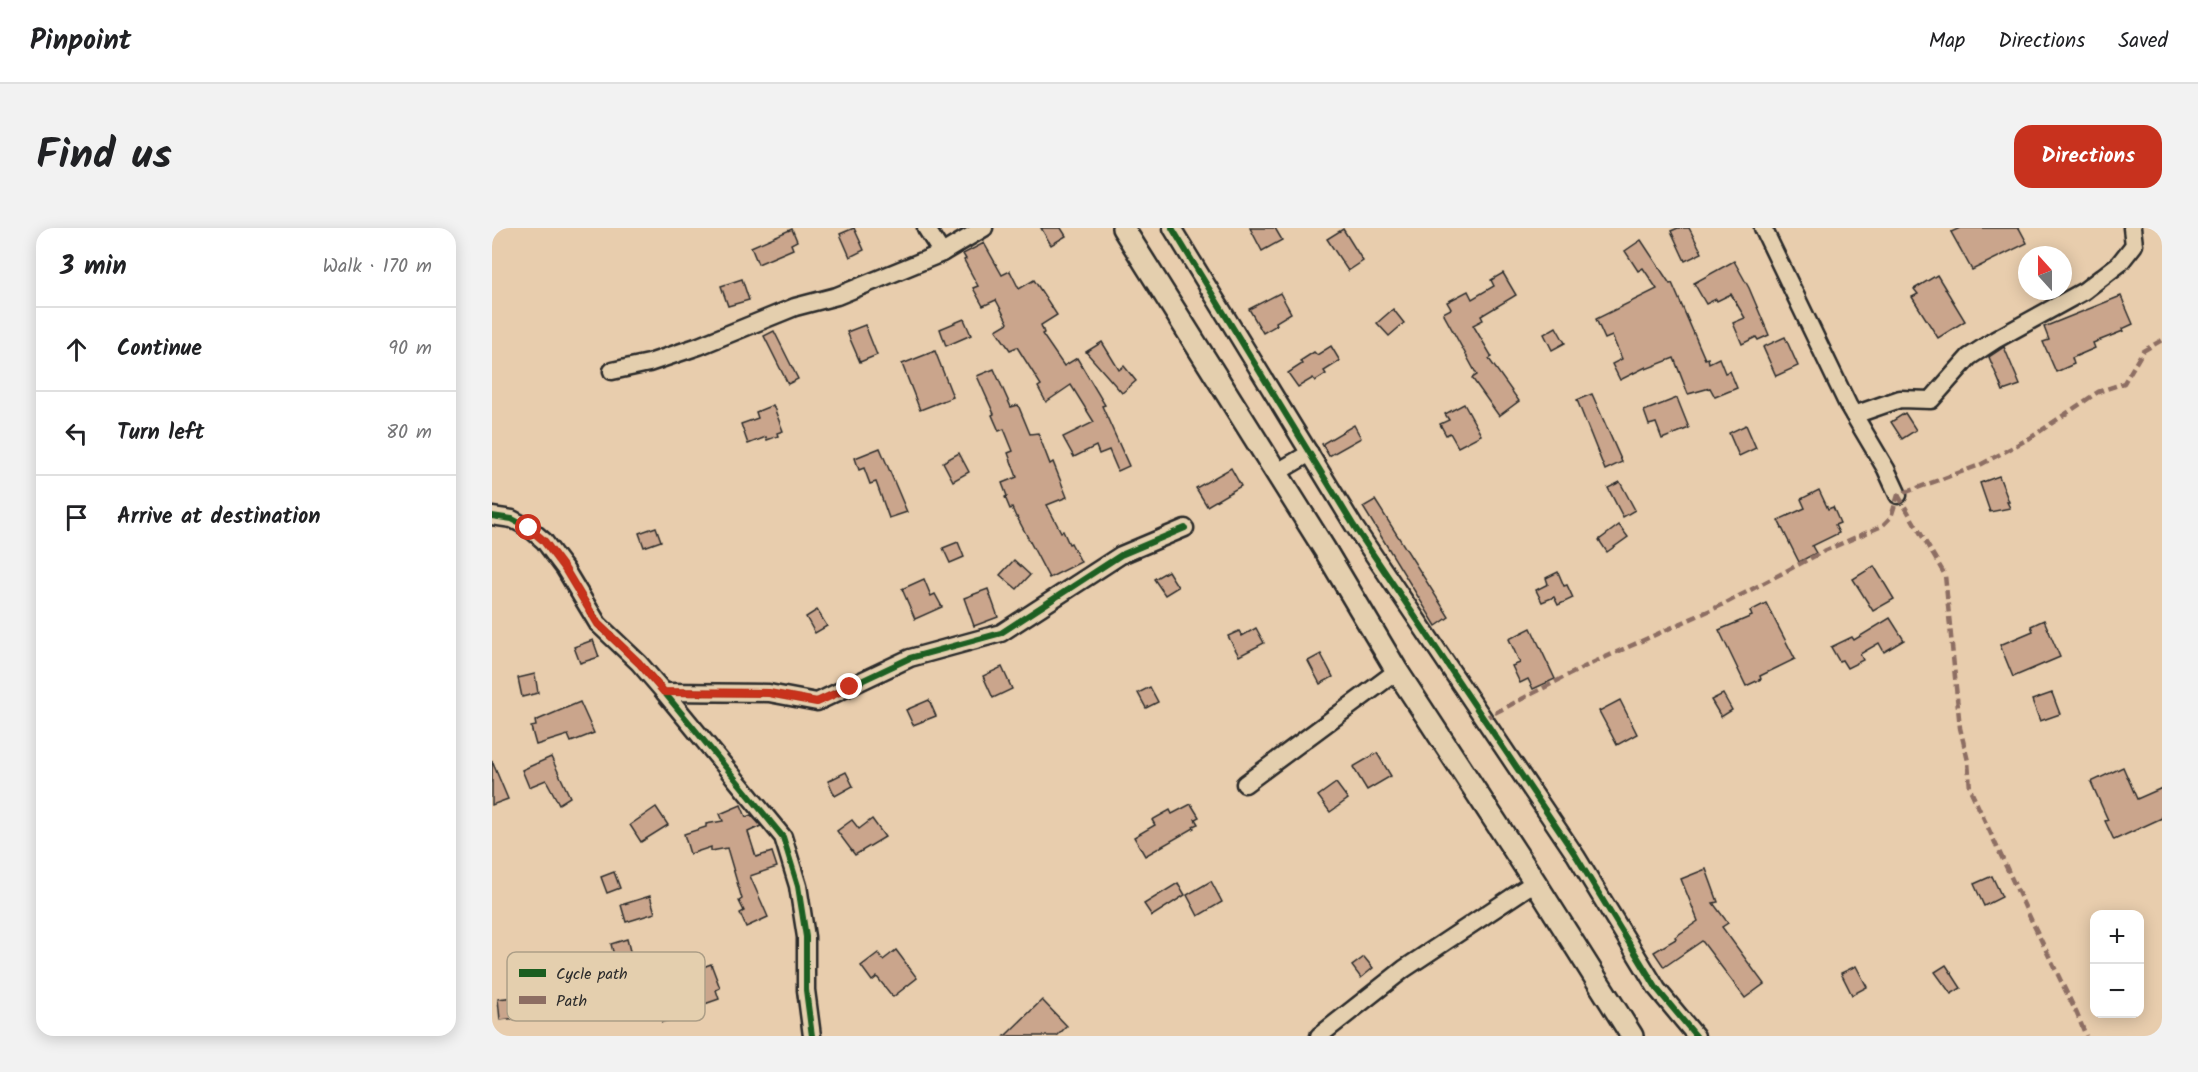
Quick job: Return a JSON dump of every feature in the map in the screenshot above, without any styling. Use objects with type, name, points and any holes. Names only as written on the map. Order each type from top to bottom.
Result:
[{"type":"main road","points":[[1123,228],[1397,671],[1535,882],[1632,1036]]},
{"type":"street","points":[[926,228],[942,253]]},
{"type":"street","points":[[612,371],[649,363],[699,346],[795,307],[837,296],[942,253],[984,228]]},
{"type":"street","points":[[1172,228],[1361,536],[1576,856],[1657,989],[1696,1036]]},
{"type":"street","points":[[1763,228],[1854,415],[1886,469],[1898,495]]},
{"type":"street","points":[[1854,415],[1900,399],[1931,400],[1969,357],[1995,340],[2084,291],[2119,264],[2134,245],[2132,228]]},
{"type":"street","points":[[1276,473],[1310,453]]},
{"type":"street","points":[[492,516],[512,519],[529,528],[544,541],[565,569],[598,624],[639,663],[783,837],[798,886],[806,937],[806,990],[812,1036]]},
{"type":"street","points":[[664,692],[769,693],[817,702],[909,658],[1001,633],[1121,555],[1185,528]]},
{"type":"street","points":[[1245,784],[1397,671]]},
{"type":"street","points":[[1319,1036],[1404,969],[1535,882]]},
{"type":"building","points":[[854,228],[864,250],[850,257],[840,234]]},
{"type":"building","points":[[1041,228],[1061,228],[1066,236],[1051,245]]},
{"type":"building","points":[[1250,228],[1275,228],[1282,240],[1262,251]]},
{"type":"building","points":[[1678,228],[1689,228],[1702,253],[1685,261],[1671,231]]},
{"type":"building","points":[[1960,228],[2019,228],[2027,243],[1972,270],[1951,232]]},
{"type":"building","points":[[792,229],[797,241],[791,244],[793,249],[758,264],[751,247]]},
{"type":"building","points":[[1343,229],[1363,261],[1348,271],[1327,239]]},
{"type":"building","points":[[1641,240],[1670,284],[1672,283],[1705,359],[1708,358],[1709,363],[1719,358],[1725,373],[1730,371],[1737,388],[1715,397],[1710,388],[1688,394],[1674,358],[1646,369],[1646,367],[1620,380],[1612,364],[1622,359],[1612,336],[1605,339],[1596,319],[1657,289],[1643,268],[1638,271],[1625,251]]},
{"type":"building","points":[[984,243],[1002,275],[1010,271],[1019,289],[1034,280],[1057,315],[1041,325],[1044,333],[1042,334],[1064,366],[1077,358],[1105,405],[1102,406],[1129,466],[1118,471],[1109,450],[1099,454],[1096,446],[1074,457],[1063,437],[1094,422],[1071,385],[1046,402],[1038,387],[1041,385],[1017,347],[1010,350],[996,330],[1008,323],[996,300],[983,306],[973,288],[978,286],[963,254]]},
{"type":"building","points":[[1734,261],[1749,288],[1769,335],[1758,340],[1756,337],[1742,344],[1733,323],[1745,318],[1731,294],[1706,304],[1694,283]]},
{"type":"building","points":[[1503,273],[1516,295],[1481,316],[1483,320],[1473,325],[1492,357],[1489,359],[1519,401],[1499,416],[1472,378],[1477,375],[1443,313],[1451,309],[1447,302],[1468,291],[1472,299],[1494,286],[1491,280]]},
{"type":"building","points":[[1937,275],[1965,321],[1938,338],[1912,297],[1918,294],[1914,289]]},
{"type":"building","points":[[742,279],[749,300],[728,306],[721,286]]},
{"type":"building","points":[[1280,293],[1291,313],[1263,333],[1249,309]]},
{"type":"building","points":[[2121,296],[2133,324],[2122,329],[2123,331],[2093,343],[2095,348],[2072,358],[2074,364],[2056,372],[2043,342],[2049,340],[2044,327]]},
{"type":"building","points":[[1393,309],[1404,323],[1389,336],[1377,323]]},
{"type":"building","points":[[964,319],[971,335],[946,346],[940,329]]},
{"type":"building","points":[[865,325],[877,355],[860,362],[847,332]]},
{"type":"building","points":[[1556,327],[1565,343],[1552,350],[1544,334]]},
{"type":"building","points":[[774,331],[798,379],[788,384],[764,336]]},
{"type":"building","points":[[1785,337],[1798,366],[1776,376],[1763,347]]},
{"type":"building","points":[[1102,342],[1119,370],[1124,366],[1136,381],[1122,393],[1086,352]]},
{"type":"building","points":[[1331,346],[1340,361],[1324,371],[1326,374],[1315,381],[1313,378],[1298,387],[1288,373],[1314,352],[1317,355]]},
{"type":"building","points":[[2004,347],[2020,385],[2003,391],[1989,357]]},
{"type":"building","points":[[935,351],[953,397],[920,410],[902,364]]},
{"type":"building","points":[[994,369],[1011,407],[1018,405],[1030,434],[1038,433],[1050,464],[1053,462],[1067,497],[1047,505],[1061,532],[1063,531],[1069,544],[1071,543],[1081,562],[1049,578],[1005,497],[1007,496],[1002,483],[1017,477],[1008,453],[1013,451],[1004,429],[999,431],[977,376]]},
{"type":"building","points":[[1592,394],[1622,462],[1605,470],[1577,400]]},
{"type":"building","points":[[1677,398],[1689,428],[1662,439],[1656,423],[1649,425],[1644,411]]},
{"type":"building","points":[[1464,404],[1481,435],[1458,447],[1450,433],[1446,435],[1440,424],[1449,420],[1445,414]]},
{"type":"building","points":[[773,405],[783,431],[777,433],[778,436],[767,440],[766,437],[748,444],[741,424],[758,418],[756,412]]},
{"type":"building","points":[[1905,413],[1916,430],[1902,439],[1891,422]]},
{"type":"building","points":[[1354,425],[1361,438],[1329,456],[1322,444]]},
{"type":"building","points":[[1746,425],[1756,448],[1739,456],[1729,433]]},
{"type":"building","points":[[880,448],[907,512],[889,518],[876,482],[870,484],[864,468],[859,470],[855,458]]},
{"type":"building","points":[[959,453],[969,472],[953,481],[943,462]]},
{"type":"building","points":[[1231,468],[1241,486],[1207,506],[1196,488]]},
{"type":"building","points":[[1999,476],[2010,508],[1990,512],[1980,483]]},
{"type":"building","points":[[1620,482],[1635,510],[1623,517],[1608,488]]},
{"type":"building","points":[[1819,490],[1828,509],[1833,507],[1840,523],[1835,525],[1839,533],[1812,546],[1816,553],[1799,562],[1778,520],[1805,508],[1801,499]]},
{"type":"building","points":[[1375,500],[1449,617],[1436,626],[1363,507]]},
{"type":"building","points":[[1619,525],[1628,537],[1607,552],[1599,540]]},
{"type":"building","points":[[656,527],[661,541],[644,547],[639,533]]},
{"type":"building","points":[[958,542],[964,557],[950,563],[943,548]]},
{"type":"building","points":[[1014,560],[1030,575],[1017,589],[1000,575]]},
{"type":"building","points":[[1874,566],[1894,599],[1873,611],[1853,579]]},
{"type":"building","points":[[1168,571],[1178,587],[1165,595],[1154,579]]},
{"type":"building","points":[[1558,572],[1573,598],[1558,605],[1554,597],[1542,602],[1536,590],[1548,584],[1546,578]]},
{"type":"building","points":[[924,579],[931,596],[935,594],[942,607],[915,619],[902,589]]},
{"type":"building","points":[[988,589],[998,617],[974,626],[964,598]]},
{"type":"building","points":[[1766,603],[1795,659],[1760,676],[1761,679],[1746,686],[1719,630],[1752,616],[1750,611]]},
{"type":"building","points":[[817,610],[827,626],[815,633],[806,617]]},
{"type":"building","points":[[1890,618],[1904,640],[1884,652],[1879,643],[1860,654],[1863,660],[1847,668],[1842,660],[1839,661],[1831,647],[1852,637],[1854,640]]},
{"type":"building","points":[[2044,620],[2060,657],[2013,677],[2000,645],[2033,631],[2031,626]]},
{"type":"building","points":[[1256,628],[1264,643],[1239,656],[1228,636],[1239,631],[1242,636]]},
{"type":"building","points":[[1531,628],[1555,679],[1533,689],[1528,679],[1520,683],[1512,666],[1520,663],[1509,639]]},
{"type":"building","points":[[593,640],[599,657],[580,663],[574,647]]},
{"type":"building","points":[[1321,654],[1333,677],[1320,684],[1308,661]]},
{"type":"building","points":[[1002,667],[1012,689],[993,698],[983,676]]},
{"type":"building","points":[[535,674],[538,693],[522,697],[518,678]]},
{"type":"building","points":[[1150,687],[1158,702],[1146,708],[1138,693]]},
{"type":"building","points":[[2052,693],[2060,714],[2040,721],[2032,700]]},
{"type":"building","points":[[1723,694],[1732,710],[1721,717],[1711,700]]},
{"type":"building","points":[[929,700],[936,716],[913,725],[906,710]]},
{"type":"building","points":[[1620,700],[1637,734],[1617,745],[1599,711]]},
{"type":"building","points":[[580,702],[594,733],[571,742],[568,735],[536,745],[531,727],[536,726],[535,721]]},
{"type":"building","points":[[1377,753],[1391,776],[1367,790],[1353,767]]},
{"type":"building","points":[[551,757],[570,797],[559,804],[546,780],[529,787],[522,770]]},
{"type":"building","points":[[492,761],[508,799],[492,805]]},
{"type":"building","points":[[2123,767],[2137,799],[2162,788],[2162,818],[2114,840],[2091,782]]},
{"type":"building","points":[[846,772],[853,786],[835,796],[828,781]]},
{"type":"building","points":[[1336,783],[1348,799],[1330,812],[1318,796]]},
{"type":"building","points":[[1191,804],[1199,817],[1195,819],[1198,824],[1145,856],[1134,837],[1155,825],[1152,820],[1170,810],[1172,814]]},
{"type":"building","points":[[741,805],[746,817],[751,815],[761,826],[748,832],[756,857],[772,852],[777,867],[750,876],[768,917],[746,927],[740,913],[744,911],[739,901],[742,899],[727,848],[711,851],[711,847],[690,854],[684,834],[706,827],[706,824],[723,821],[720,814]]},
{"type":"building","points":[[656,807],[668,825],[641,842],[630,825]]},
{"type":"building","points":[[872,819],[885,837],[855,855],[837,831],[852,820],[859,829]]},
{"type":"building","points":[[1706,869],[1718,902],[1713,903],[1728,923],[1722,927],[1764,984],[1745,998],[1702,941],[1664,967],[1654,952],[1676,939],[1675,937],[1698,921],[1681,879]]},
{"type":"building","points":[[614,872],[620,888],[607,893],[601,877]]},
{"type":"building","points":[[1992,876],[2002,897],[1984,906],[1974,884]]},
{"type":"building","points":[[1211,881],[1222,902],[1198,916],[1187,895]]},
{"type":"building","points":[[1178,883],[1185,895],[1152,916],[1144,904]]},
{"type":"building","points":[[650,896],[655,913],[626,922],[621,905]]},
{"type":"building","points":[[627,939],[630,952],[613,952],[611,944]]},
{"type":"building","points":[[896,950],[917,978],[893,997],[877,977],[872,981],[861,966],[878,953],[883,960]]},
{"type":"building","points":[[1364,957],[1373,968],[1361,978],[1352,966]]},
{"type":"building","points":[[711,964],[720,988],[716,990],[719,999],[705,1004],[705,966]]},
{"type":"building","points":[[1946,965],[1961,988],[1951,994],[1935,972]]},
{"type":"building","points":[[1856,966],[1867,987],[1852,995],[1841,973]]},
{"type":"building","points":[[507,998],[507,1019],[500,1020],[498,999]]},
{"type":"building","points":[[1042,1000],[1067,1026],[1057,1036],[1005,1036]]},
{"type":"marked path","points":[[1483,719],[1588,665],[1724,604],[1824,551],[1882,526],[1891,517],[1898,495],[1980,465],[2030,438],[2098,392],[2124,383],[2143,351],[2162,340]]},
{"type":"marked path","points":[[1898,495],[1945,575],[1960,728],[1968,761],[1970,789],[2086,1036]]},
{"type":"cycle path","points":[[1172,228],[1354,526],[1576,856],[1657,989],[1696,1036]]},
{"type":"cycle path","points":[[492,516],[512,519],[529,528],[544,541],[565,569],[598,624],[639,663],[783,837],[798,886],[806,937],[806,990],[812,1036]]},
{"type":"cycle path","points":[[664,692],[769,693],[817,702],[910,658],[1001,633],[1121,555],[1185,528]]},
{"type":"route","points":[[529,528],[544,541],[565,569],[598,624],[639,663],[664,692],[769,693],[817,702],[850,687]]}]
